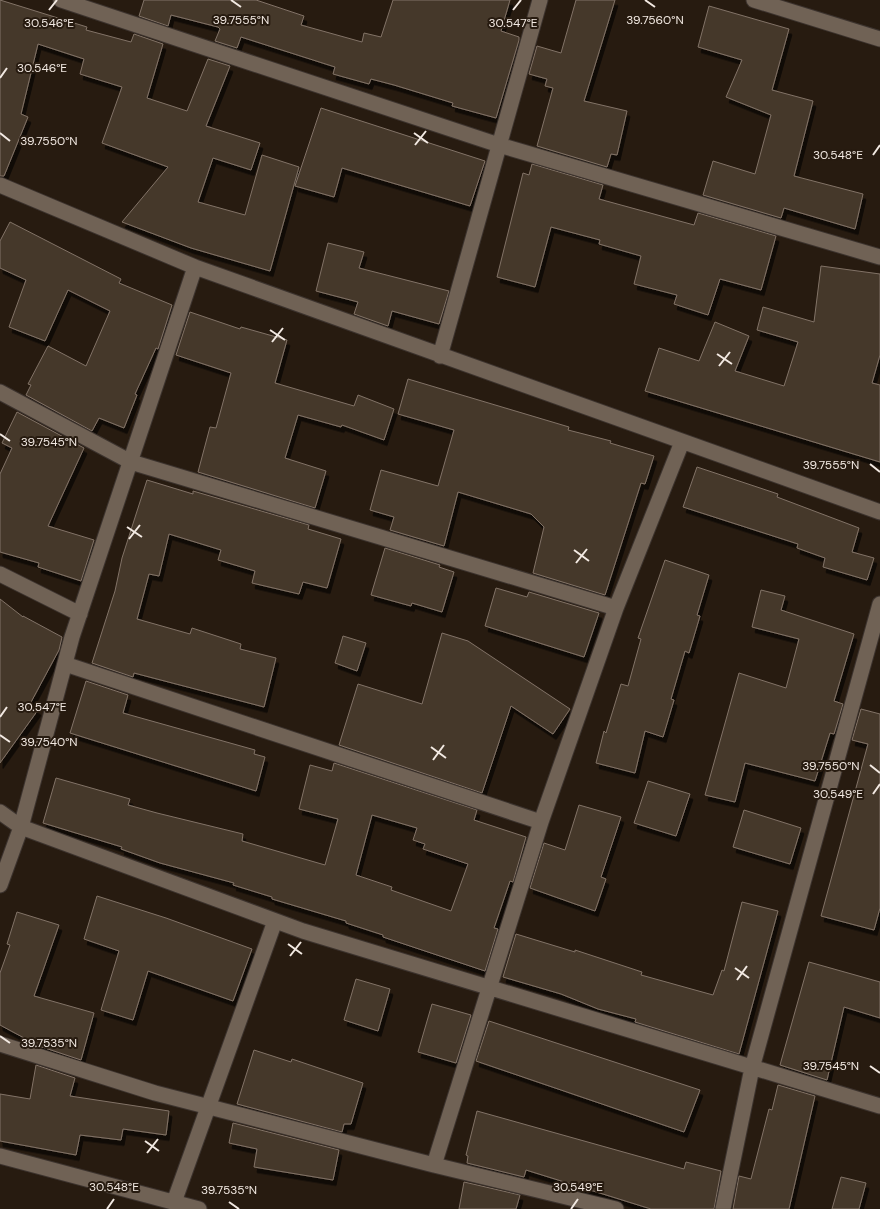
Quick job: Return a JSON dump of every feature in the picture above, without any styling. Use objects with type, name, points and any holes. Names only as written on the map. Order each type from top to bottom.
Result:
[{"type":"street","points":[[61,0],[499,145],[880,257]]},
{"type":"street","points":[[440,356],[540,0]]},
{"type":"street","points":[[754,0],[880,39]]},
{"type":"street","points":[[0,185],[195,267],[880,512]]},
{"type":"street","points":[[0,885],[20,827],[80,614],[195,267]]},
{"type":"street","points":[[0,392],[131,462],[616,608]]},
{"type":"street","points":[[434,1165],[541,822],[616,608],[682,442]]},
{"type":"street","points":[[0,574],[80,614]]},
{"type":"street","points":[[723,1209],[752,1068],[880,604]]},
{"type":"street","points":[[65,664],[541,822]]},
{"type":"street","points":[[0,812],[20,827],[275,922],[880,1106]]},
{"type":"street","points":[[174,1202],[275,922]]},
{"type":"street","points":[[0,1044],[208,1107],[616,1209]]},
{"type":"street","points":[[0,1156],[199,1209]]},
{"type":"building","points":[[0,0],[87,27],[86,30],[131,42],[134,34],[163,44],[147,98],[187,111],[208,59],[230,66],[206,126],[260,143],[251,170],[213,158],[198,202],[245,215],[262,155],[299,167],[270,271],[191,248],[122,222],[168,167],[102,143],[122,87],[80,74],[84,59],[38,44],[21,114],[28,117],[4,176],[0,176]]},
{"type":"building","points":[[144,0],[256,0],[304,16],[301,25],[362,42],[364,33],[381,37],[393,0],[510,0],[501,31],[519,37],[519,40],[496,118],[452,106],[453,103],[394,85],[371,79],[369,84],[333,74],[335,67],[241,37],[237,48],[215,41],[220,29],[218,27],[171,15],[168,26],[139,16]]},
{"type":"building","points":[[576,0],[615,0],[584,101],[627,111],[617,155],[611,154],[607,167],[537,146],[553,88],[545,86],[547,79],[529,74],[537,46],[561,53]]},
{"type":"building","points":[[709,6],[789,29],[772,90],[813,101],[794,176],[863,194],[855,229],[784,208],[781,218],[703,195],[713,161],[755,174],[771,115],[726,97],[742,60],[698,47]]},
{"type":"building","points":[[321,108],[485,161],[470,206],[342,168],[334,197],[295,186]]},
{"type":"building","points":[[532,164],[603,185],[599,199],[694,225],[698,213],[776,236],[761,290],[720,279],[708,315],[674,304],[677,295],[634,284],[641,256],[599,244],[600,240],[551,227],[535,287],[497,277],[523,173],[529,175]]},
{"type":"building","points":[[10,222],[121,279],[119,283],[172,305],[158,349],[156,348],[135,394],[137,395],[124,428],[99,418],[92,431],[26,395],[31,385],[28,384],[48,346],[86,366],[110,311],[68,290],[45,341],[9,327],[26,280],[0,268],[0,241]]},
{"type":"building","points":[[328,243],[364,252],[359,268],[449,291],[439,324],[392,311],[388,326],[354,314],[358,302],[316,291]]},
{"type":"building","points":[[821,266],[880,274],[880,355],[872,383],[880,385],[880,462],[645,391],[659,348],[699,361],[715,322],[749,336],[735,371],[784,386],[798,342],[757,330],[763,307],[814,322]]},
{"type":"building","points":[[190,312],[240,329],[241,327],[287,340],[275,383],[354,406],[358,395],[394,409],[384,440],[342,425],[341,427],[298,415],[285,458],[326,471],[315,508],[198,472],[210,427],[216,428],[231,373],[176,355]]},
{"type":"building","points":[[408,379],[569,427],[568,430],[611,441],[610,443],[654,456],[645,484],[641,483],[605,595],[533,573],[544,527],[531,514],[458,492],[444,546],[390,530],[394,517],[370,510],[381,470],[438,486],[454,430],[398,414]]},
{"type":"building","points":[[17,412],[84,448],[48,526],[94,540],[81,581],[38,567],[39,563],[0,552],[0,474],[12,448],[2,443]]},
{"type":"building","points":[[697,467],[778,494],[777,497],[859,528],[852,552],[874,558],[867,580],[823,567],[825,558],[797,548],[798,544],[683,507]]},
{"type":"building","points":[[147,480],[193,494],[193,491],[309,525],[308,529],[341,539],[327,588],[303,582],[299,594],[252,583],[255,571],[218,560],[221,550],[169,534],[159,576],[149,574],[137,619],[190,634],[192,628],[241,644],[240,649],[276,658],[264,707],[134,673],[133,677],[92,663]]},
{"type":"building","points":[[385,548],[440,565],[439,567],[454,572],[442,612],[412,603],[411,606],[371,595]]},
{"type":"building","points":[[665,560],[709,575],[697,615],[700,616],[689,653],[685,651],[671,699],[674,700],[663,737],[645,731],[635,773],[596,763],[604,731],[606,733],[621,684],[628,686],[641,639],[638,638]]},
{"type":"building","points":[[496,588],[527,597],[529,592],[599,613],[584,657],[485,626]]},
{"type":"building","points":[[761,590],[785,596],[781,610],[854,634],[834,701],[843,704],[834,734],[830,733],[815,781],[745,763],[735,802],[705,795],[739,673],[786,688],[799,639],[752,627]]},
{"type":"building","points":[[0,599],[23,617],[62,637],[59,650],[30,704],[38,710],[0,763]]},
{"type":"building","points":[[442,633],[468,641],[570,709],[553,734],[511,706],[482,793],[339,745],[358,684],[422,704]]},
{"type":"building","points":[[343,636],[366,643],[357,671],[335,663]]},
{"type":"building","points":[[86,681],[128,695],[123,713],[255,750],[254,754],[265,757],[256,791],[70,733]]},
{"type":"building","points":[[861,709],[880,714],[880,908],[874,930],[821,916],[868,744],[852,740]]},
{"type":"building","points":[[334,763],[477,810],[474,820],[526,837],[513,882],[510,881],[494,928],[498,929],[485,971],[383,937],[383,935],[346,923],[346,921],[272,899],[272,897],[233,885],[234,883],[160,863],[121,849],[122,847],[43,823],[56,778],[130,799],[128,805],[243,834],[242,841],[325,865],[338,819],[299,809],[310,765],[332,771]],"holes":[[[372,815],[417,828],[413,840],[425,844],[423,849],[468,864],[451,911],[391,890],[392,887],[356,875]]]},
{"type":"building","points":[[648,781],[690,794],[676,836],[634,823]]},
{"type":"building","points":[[579,805],[621,817],[601,877],[606,879],[595,911],[530,888],[544,843],[565,850]]},
{"type":"building","points":[[744,810],[801,828],[790,864],[733,847]]},
{"type":"building","points":[[97,896],[166,918],[252,949],[233,1001],[148,971],[133,1020],[101,1010],[119,951],[84,939]]},
{"type":"building","points":[[742,902],[778,911],[739,1054],[635,1022],[636,1019],[598,1009],[561,994],[503,977],[516,934],[575,952],[575,950],[642,972],[641,975],[713,995],[722,970],[724,971]]},
{"type":"building","points":[[17,912],[59,925],[34,996],[94,1013],[81,1060],[39,1046],[0,1025],[0,973],[10,945],[7,944]]},
{"type":"building","points":[[809,962],[880,982],[880,1018],[844,1007],[827,1080],[780,1065]]},
{"type":"building","points":[[356,979],[390,989],[378,1031],[344,1020]]},
{"type":"building","points":[[432,1004],[471,1015],[456,1063],[418,1052]]},
{"type":"building","points":[[489,1021],[700,1090],[684,1132],[476,1061]]},
{"type":"building","points":[[254,1050],[291,1062],[292,1059],[363,1083],[351,1124],[344,1124],[342,1132],[237,1104]]},
{"type":"building","points":[[36,1065],[75,1078],[70,1096],[169,1111],[166,1135],[123,1129],[121,1140],[80,1135],[76,1155],[0,1141],[0,1094],[30,1099]]},
{"type":"building","points":[[778,1085],[815,1096],[789,1209],[733,1209],[739,1176],[751,1179],[769,1109],[772,1110]]},
{"type":"building","points":[[477,1111],[684,1169],[686,1162],[721,1171],[714,1209],[651,1209],[526,1170],[524,1177],[467,1163],[468,1156],[466,1155]]},
{"type":"building","points":[[233,1123],[339,1150],[333,1180],[254,1167],[257,1149],[229,1143]]},
{"type":"building","points":[[841,1177],[866,1183],[859,1209],[832,1209]]},
{"type":"building","points":[[464,1182],[520,1195],[516,1209],[459,1209]]}]
